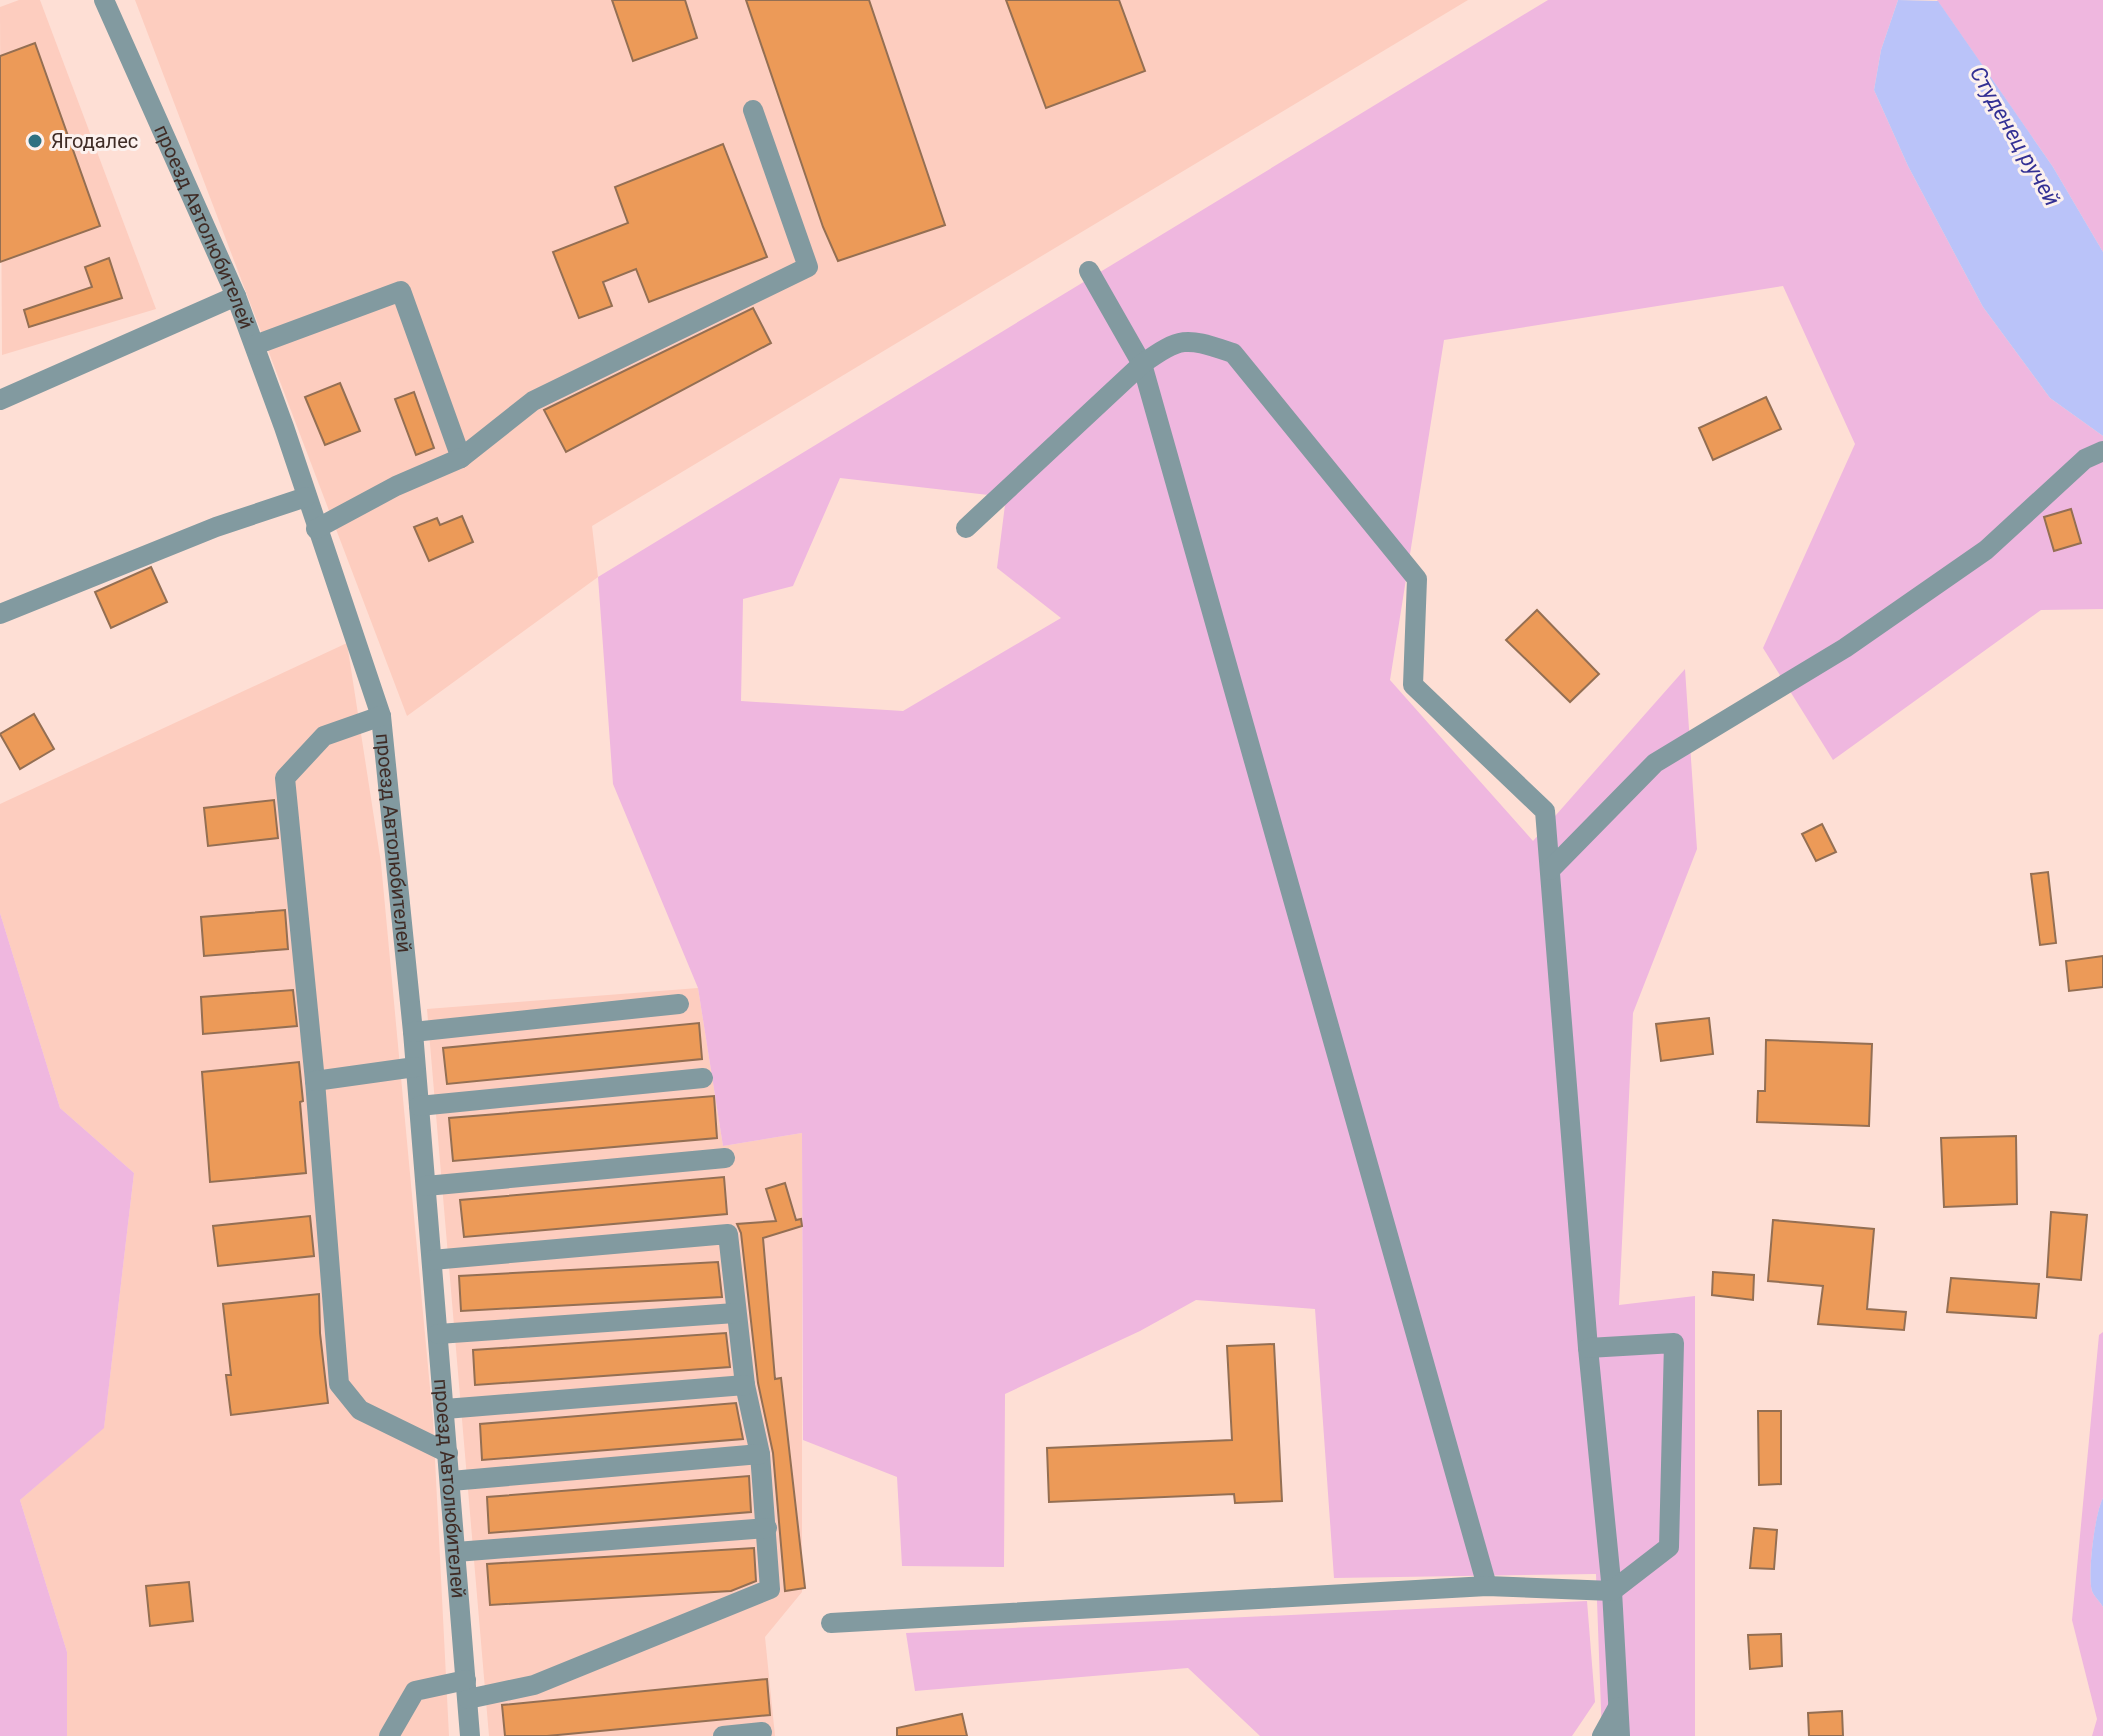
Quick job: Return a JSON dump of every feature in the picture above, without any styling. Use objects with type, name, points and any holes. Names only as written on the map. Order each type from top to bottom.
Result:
[{"type":"street","name":"проезд Автолюбителей","points":[[104,0],[255,345],[381,716],[413,1032],[470,1736]]},
{"type":"street","points":[[316,529],[396,486],[461,458],[533,401],[808,267],[753,110]]},
{"type":"street","points":[[1089,271],[1142,364],[1487,1586]]},
{"type":"street","points":[[255,345],[401,291],[461,458]]},
{"type":"street","points":[[0,400],[236,296]]},
{"type":"street","points":[[966,528],[1142,364],[1169,345],[1194,341],[1233,353],[1417,579],[1413,685],[1545,811],[1588,1348],[1612,1591],[1620,1736]]},
{"type":"street","points":[[1550,870],[1655,763],[1845,648],[1973,559],[2085,459],[2103,451]]},
{"type":"street","points":[[0,614],[216,527],[306,497]]},
{"type":"street","points":[[381,716],[324,736],[285,778],[315,1081],[339,1384],[360,1410],[448,1453]]},
{"type":"street","points":[[413,1032],[679,1004]]},
{"type":"street","points":[[315,1081],[415,1067]]},
{"type":"street","points":[[419,1106],[703,1078]]},
{"type":"street","points":[[426,1186],[725,1158]]},
{"type":"street","points":[[389,1736],[415,1691],[534,1685],[770,1589],[760,1454],[745,1385],[728,1234],[432,1260]]},
{"type":"street","points":[[438,1334],[735,1313]]},
{"type":"street","points":[[831,1623],[1487,1586],[1612,1591],[1669,1547],[1674,1343],[1588,1348]]},
{"type":"street","points":[[445,1409],[745,1385]]},
{"type":"street","points":[[451,1481],[760,1454]]},
{"type":"street","points":[[456,1552],[767,1528]]},
{"type":"street","points":[[1602,1736],[1618,1707]]},
{"type":"street","points":[[723,1736],[762,1732]]},
{"type":"shaded area","points":[[19,0],[40,0],[156,309],[2,355],[0,7]]},
{"type":"shaded area","points":[[135,0],[1468,0],[592,526],[598,577],[407,716]]},
{"type":"shaded area","points":[[1548,0],[1898,0],[1881,50],[1874,90],[1908,166],[1983,307],[2050,398],[2103,436],[2103,609],[2041,610],[1833,760],[1763,648],[1855,444],[1783,286],[1444,340],[1390,680],[1533,841],[1685,669],[1697,849],[1633,1013],[1619,1305],[1695,1296],[1695,1736],[1602,1736],[1596,1574],[1334,1578],[1315,1309],[1196,1300],[1140,1331],[1005,1394],[1004,1567],[902,1566],[897,1477],[803,1440],[802,1133],[723,1146],[698,988],[613,784],[598,577]],"holes":[[[840,478],[1006,497],[997,568],[1061,618],[903,711],[741,701],[743,599],[793,586]]]},
{"type":"shaded area","points":[[1937,0],[2103,0],[2103,252],[2053,167]]},
{"type":"shaded area","points":[[347,643],[381,863],[433,1420],[449,1736],[67,1736],[67,1652],[20,1500],[104,1427],[134,1173],[60,1108],[0,913],[0,804]]},
{"type":"shaded area","points":[[0,913],[60,1108],[134,1173],[104,1428],[20,1500],[67,1652],[67,1736],[0,1736]]},
{"type":"shaded area","points":[[698,988],[723,1146],[802,1133],[802,1592],[765,1637],[775,1736],[489,1736],[427,1009]]},
{"type":"shaded area","points":[[2103,1332],[2103,1498],[2090,1572],[2092,1591],[2103,1607],[2103,1736],[2092,1736],[2097,1719],[2072,1620],[2099,1335]]},
{"type":"shaded area","points":[[1587,1601],[1595,1702],[1572,1736],[1260,1736],[1188,1668],[915,1691],[906,1633]]},
{"type":"water","name":"Студенец ручей","points":[[1898,0],[1938,1],[2053,167],[2103,252],[2103,436],[2050,398],[1983,307],[1908,166],[1874,90],[1881,50]]},
{"type":"water","points":[[2103,1498],[2103,1607],[2092,1591],[2090,1572]]},
{"type":"building","points":[[612,0],[685,0],[697,38],[633,61]]},
{"type":"building","points":[[746,0],[869,0],[945,225],[838,261],[823,227]]},
{"type":"building","points":[[1006,0],[1119,0],[1145,71],[1046,108]]},
{"type":"building","name":"Ягодалес","points":[[35,43],[100,226],[0,262],[0,56]]},
{"type":"building","points":[[723,144],[767,257],[649,302],[636,269],[603,282],[612,306],[579,318],[553,252],[628,223],[615,187]]},
{"type":"building","points":[[109,258],[122,298],[29,327],[24,310],[92,287],[85,267]]},
{"type":"building","points":[[753,308],[771,343],[566,452],[544,410]]},
{"type":"building","points":[[340,383],[360,431],[325,445],[305,397]]},
{"type":"building","points":[[414,392],[434,448],[416,455],[395,399]]},
{"type":"building","points":[[1766,397],[1781,429],[1713,460],[1699,428]]},
{"type":"building","points":[[2071,509],[2081,543],[2054,551],[2044,517]]},
{"type":"building","points":[[462,516],[473,542],[429,561],[414,527],[437,518],[440,525]]},
{"type":"building","points":[[151,567],[167,602],[111,628],[95,592]]},
{"type":"building","points":[[1537,610],[1599,674],[1570,702],[1506,640]]},
{"type":"building","points":[[34,714],[54,749],[20,769],[0,734]]},
{"type":"building","points":[[274,800],[278,838],[208,846],[204,808]]},
{"type":"building","points":[[1822,824],[1836,852],[1816,861],[1802,834]]},
{"type":"building","points":[[2048,872],[2056,943],[2040,945],[2031,874]]},
{"type":"building","points":[[285,910],[288,949],[204,956],[201,917]]},
{"type":"building","points":[[2103,956],[2103,987],[2069,991],[2066,961]]},
{"type":"building","points":[[293,990],[297,1026],[203,1034],[201,997]]},
{"type":"building","points":[[1709,1018],[1713,1054],[1661,1061],[1656,1024]]},
{"type":"building","points":[[699,1023],[702,1059],[447,1084],[443,1048]]},
{"type":"building","points":[[1766,1040],[1872,1044],[1869,1126],[1757,1122],[1758,1091],[1765,1091]]},
{"type":"building","points":[[299,1062],[306,1173],[210,1182],[202,1072]]},
{"type":"building","points":[[714,1096],[717,1138],[453,1161],[449,1118]]},
{"type":"building","points":[[2016,1136],[2017,1204],[1944,1207],[1941,1138]]},
{"type":"building","points":[[724,1177],[727,1214],[464,1237],[460,1200]]},
{"type":"building","points":[[785,1183],[796,1220],[801,1219],[802,1226],[763,1238],[775,1379],[781,1378],[805,1588],[785,1591],[773,1453],[758,1383],[741,1233],[737,1224],[776,1221],[766,1189]]},
{"type":"building","points":[[2051,1212],[2087,1215],[2081,1280],[2047,1277]]},
{"type":"building","points":[[310,1216],[314,1256],[218,1266],[213,1226]]},
{"type":"building","points":[[1773,1220],[1874,1229],[1867,1309],[1906,1312],[1904,1330],[1818,1324],[1823,1286],[1768,1281]]},
{"type":"building","points":[[718,1262],[722,1297],[461,1311],[459,1276]]},
{"type":"building","points":[[1713,1272],[1754,1275],[1753,1300],[1712,1295]]},
{"type":"building","points":[[1951,1278],[2039,1284],[2036,1318],[1947,1312]]},
{"type":"building","points":[[319,1294],[328,1403],[231,1415],[226,1375],[231,1375],[223,1304]]},
{"type":"building","points":[[726,1333],[730,1367],[475,1385],[473,1350]]},
{"type":"building","points":[[1274,1344],[1282,1501],[1235,1503],[1234,1494],[1049,1502],[1047,1448],[1232,1440],[1227,1346]]},
{"type":"building","points":[[736,1403],[743,1439],[482,1460],[480,1424]]},
{"type":"building","points":[[1758,1411],[1781,1411],[1781,1484],[1759,1485]]},
{"type":"building","points":[[749,1476],[751,1512],[489,1533],[487,1497]]},
{"type":"building","points":[[1754,1528],[1777,1530],[1774,1569],[1750,1568]]},
{"type":"building","points":[[754,1548],[756,1581],[731,1591],[490,1605],[487,1564]]},
{"type":"building","points":[[189,1582],[193,1621],[150,1626],[146,1586]]},
{"type":"building","points":[[1781,1634],[1782,1666],[1750,1669],[1748,1635]]},
{"type":"building","points":[[767,1679],[770,1715],[547,1736],[505,1736],[502,1705]]},
{"type":"building","points":[[1842,1711],[1843,1736],[1809,1736],[1808,1713]]},
{"type":"building","points":[[962,1714],[967,1736],[897,1736],[897,1728]]},
{"type":"place","name":"Ягодалес","points":[[35,141]]}]
